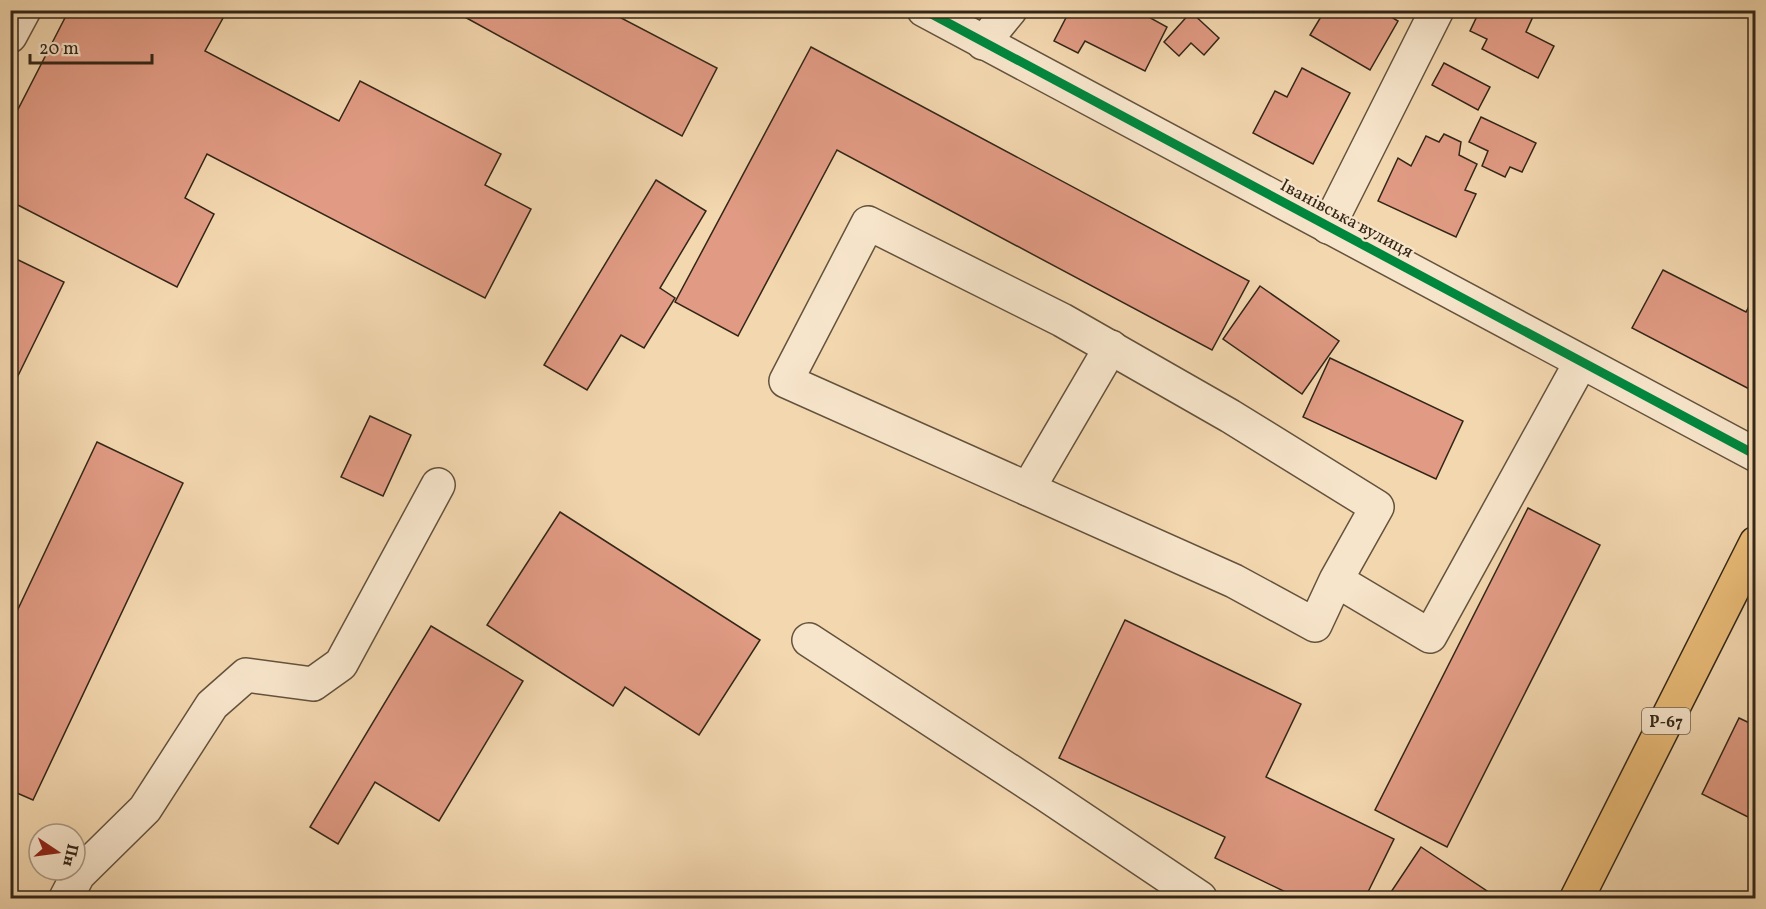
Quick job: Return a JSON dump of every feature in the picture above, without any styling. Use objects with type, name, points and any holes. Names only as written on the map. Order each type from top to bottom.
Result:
[{"type":"main road","name":"Р-67","points":[[1577,898],[1755,543]]},
{"type":"street","points":[[10,36],[24,10]]},
{"type":"street","points":[[983,43],[1010,10]]},
{"type":"street","points":[[1328,227],[1437,10]]},
{"type":"street","name":"Іванівська вулиця","points":[[936,14],[983,43],[1755,455]]},
{"type":"street","points":[[868,223],[1111,347],[1230,416],[1377,507],[1336,580],[1315,625],[1234,581],[786,381],[868,223]]},
{"type":"street","points":[[1028,489],[1111,347]]},
{"type":"street","points":[[1336,580],[1431,636],[1581,362]]},
{"type":"street","points":[[66,898],[78,875],[145,809],[212,705],[246,675],[313,684],[341,664],[438,485]]},
{"type":"street","points":[[808,640],[1200,898]]},
{"type":"building","points":[[69,10],[209,10],[223,18],[205,51],[339,121],[360,81],[501,154],[485,185],[531,209],[485,298],[207,154],[185,198],[214,214],[177,287],[10,201],[10,125]]},
{"type":"building","points":[[452,10],[606,10],[717,68],[682,136]]},
{"type":"building","points":[[1070,10],[1136,10],[1167,27],[1145,71],[1085,41],[1078,53],[1054,41]]},
{"type":"building","points":[[1325,10],[1380,10],[1398,21],[1370,70],[1310,35]]},
{"type":"building","points":[[1480,10],[1536,10],[1526,32],[1554,46],[1538,78],[1482,49],[1487,39],[1470,31]]},
{"type":"building","points":[[1191,12],[1219,38],[1204,55],[1191,43],[1179,56],[1164,42]]},
{"type":"building","points":[[811,47],[1249,281],[1212,350],[837,150],[738,336],[675,302]]},
{"type":"building","points":[[1444,63],[1490,87],[1478,110],[1432,85]]},
{"type":"building","points":[[1302,68],[1350,93],[1313,164],[1253,133],[1275,91],[1287,97]]},
{"type":"building","points":[[1481,117],[1536,143],[1522,172],[1510,167],[1505,177],[1482,166],[1488,151],[1469,142]]},
{"type":"building","points":[[1444,134],[1461,142],[1459,155],[1477,164],[1465,190],[1476,194],[1456,237],[1378,201],[1398,158],[1411,166],[1426,136],[1439,142]]},
{"type":"building","points":[[656,180],[706,211],[660,288],[675,298],[644,348],[621,335],[587,390],[544,365]]},
{"type":"building","points":[[10,256],[64,282],[10,392]]},
{"type":"building","points":[[1663,270],[1746,312],[1756,293],[1755,392],[1632,328]]},
{"type":"building","points":[[1260,286],[1339,341],[1302,394],[1223,339]]},
{"type":"building","points":[[1330,358],[1463,421],[1436,479],[1303,417]]},
{"type":"building","points":[[370,416],[411,435],[383,496],[341,477]]},
{"type":"building","points":[[97,442],[183,483],[33,800],[10,790],[10,626]]},
{"type":"building","points":[[1528,508],[1600,545],[1447,847],[1375,810]]},
{"type":"building","points":[[560,512],[760,640],[699,735],[625,687],[613,706],[487,625]]},
{"type":"building","points":[[1125,620],[1301,704],[1266,777],[1394,839],[1365,898],[1298,898],[1215,858],[1225,837],[1059,758]]},
{"type":"building","points":[[431,626],[523,681],[439,821],[375,782],[338,844],[310,827]]},
{"type":"building","points":[[1739,718],[1756,726],[1756,821],[1702,794]]},
{"type":"building","points":[[1421,847],[1490,893],[1486,898],[1387,898]]},
{"type":"cycle path","points":[[924,10],[1756,455]]}]
